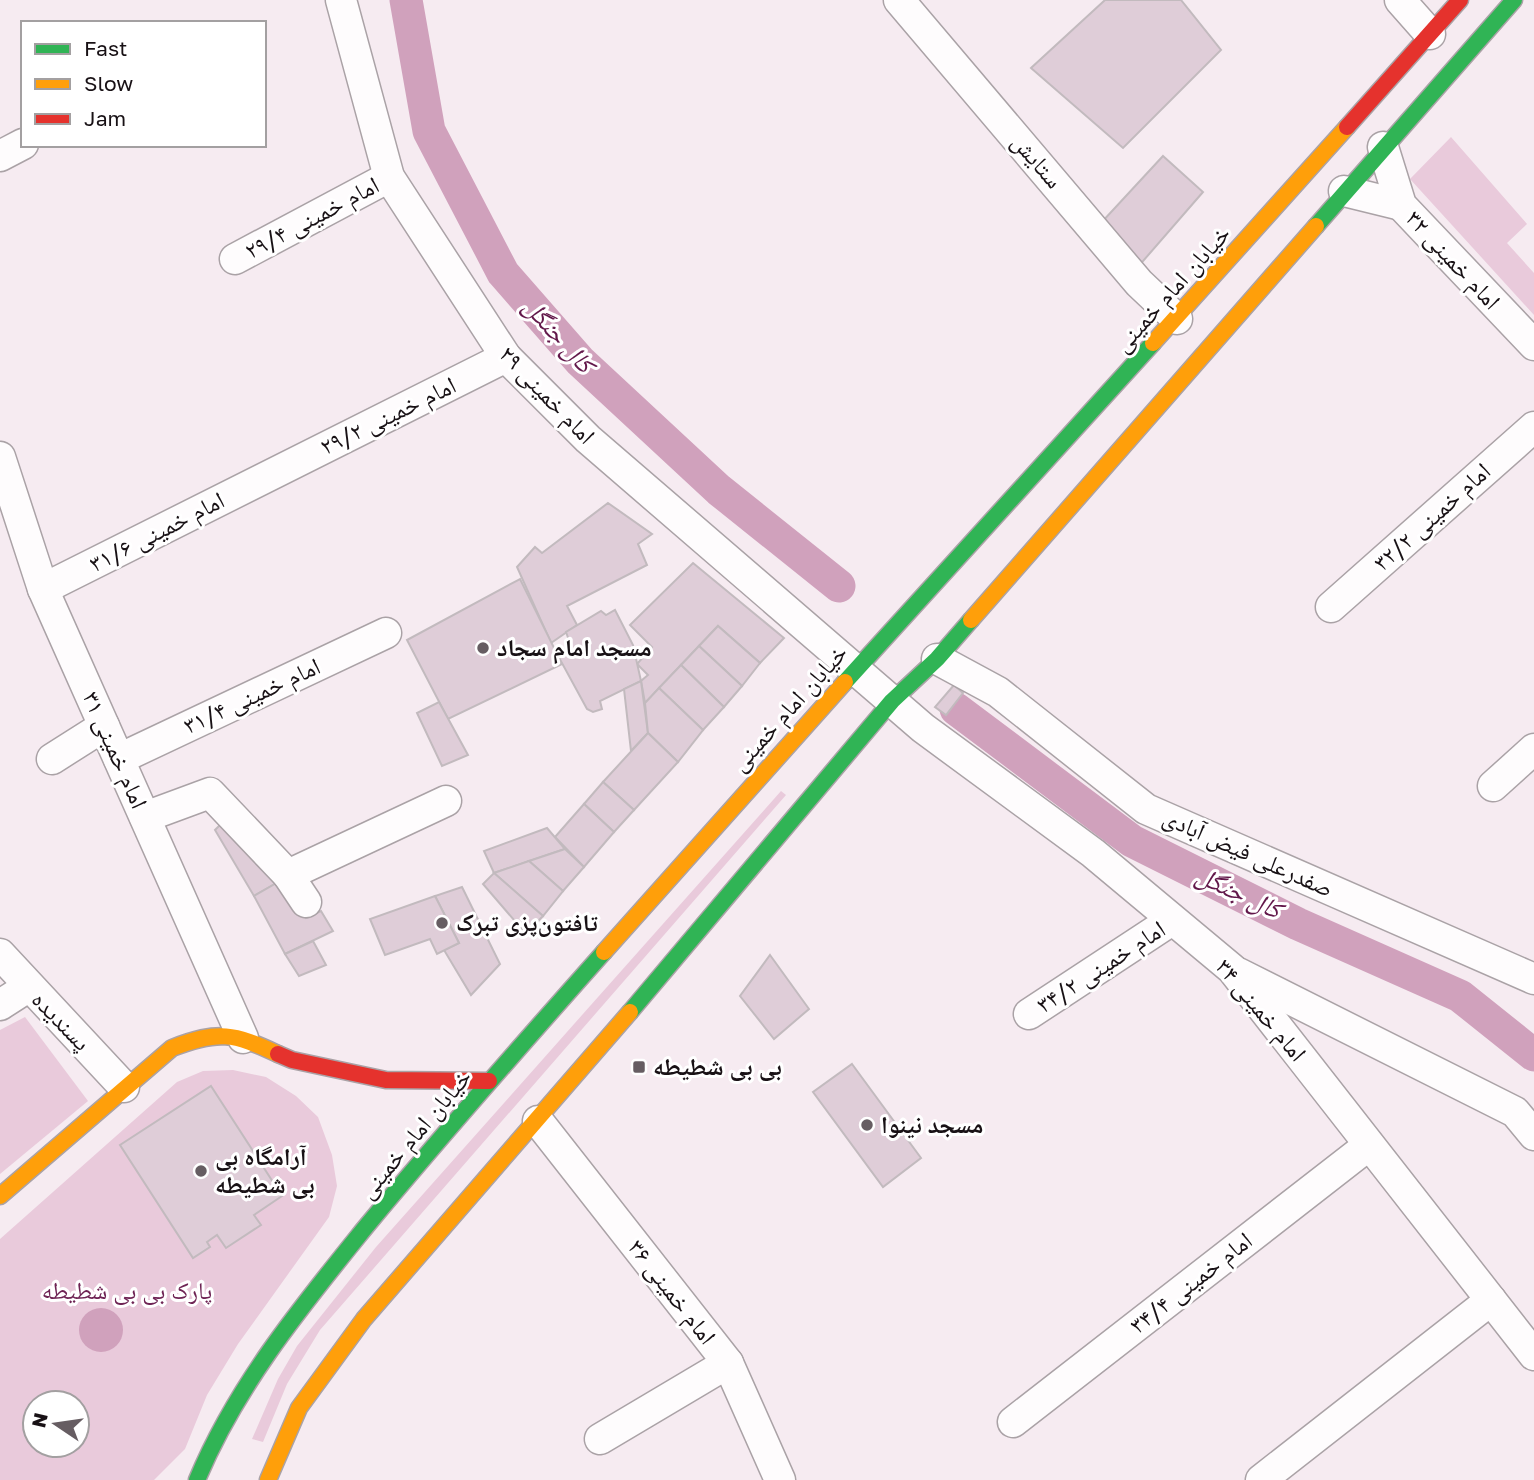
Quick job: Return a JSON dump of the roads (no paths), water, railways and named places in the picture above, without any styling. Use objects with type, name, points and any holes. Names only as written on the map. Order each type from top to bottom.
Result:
[{"type":"main road","name":"خیابان امام خمینی","points":[[197,1480],[207,1452],[243,1390],[299,1313],[363,1230],[489,1082],[855,668],[1177,319],[1460,0]]},
{"type":"main road","points":[[255,1480],[270,1474],[299,1408],[365,1319],[538,1121],[892,701],[937,660],[1344,191],[1514,0]]},
{"type":"main road","points":[[0,1196],[172,1048],[206,1035],[243,1038],[292,1060],[386,1080],[489,1082]]},
{"type":"street","name":"امام خمینی ۲۹","points":[[341,0],[389,177],[506,357],[588,439],[892,701]]},
{"type":"street","name":"ستایش","points":[[899,0],[1139,283],[1177,319]]},
{"type":"street","points":[[1400,0],[1430,34]]},
{"type":"street","points":[[0,156],[21,145]]},
{"type":"street","points":[[1383,147],[1401,205]]},
{"type":"street","name":"امام خمینی ۲۹/۴","points":[[235,259],[389,177]]},
{"type":"street","points":[[1344,191],[1401,205]]},
{"type":"street","name":"امام خمینی ۳۲","points":[[1401,205],[1534,345]]},
{"type":"street","name":"امام خمینی ۲۹/۲","points":[[271,475],[506,357]]},
{"type":"street","name":"امام خمینی ۳۲/۲","points":[[1331,607],[1534,427]]},
{"type":"street","name":"امام خمینی ۳۱","points":[[0,457],[43,589],[243,1038]]},
{"type":"street","name":"امام خمینی ۳۱/۶","points":[[43,589],[271,475]]},
{"type":"street","name":"امام خمینی ۳۱/۴","points":[[119,759],[386,634]]},
{"type":"street","name":"صفدرعلی فیض آبادی","points":[[937,660],[999,692],[1146,809],[1534,979]]},
{"type":"street","name":"امام خمینی ۳۴","points":[[892,701],[923,728],[1093,853],[1232,969],[1534,1356]]},
{"type":"street","points":[[52,759],[104,726]]},
{"type":"street","points":[[1493,786],[1534,749]]},
{"type":"street","points":[[145,817],[210,793],[288,875],[306,902]]},
{"type":"street","points":[[288,875],[446,801]]},
{"type":"street","name":"امام خمینی ۳۴/۲","points":[[1029,1014],[1172,920]]},
{"type":"street","name":"پسندیده","points":[[0,954],[124,1087]]},
{"type":"street","points":[[1232,969],[1515,1112],[1534,1135]]},
{"type":"street","points":[[0,1005],[28,987]]},
{"type":"street","name":"امام خمینی ۳۶","points":[[538,1121],[728,1363],[780,1480]]},
{"type":"street","name":"امام خمینی ۳۴/۴","points":[[1013,1422],[1369,1145]]},
{"type":"street","points":[[1261,1480],[1491,1300]]},
{"type":"street","points":[[600,1439],[728,1363]]},
{"type":"waterway","name":"کال جنگل","points":[[406,0],[429,131],[503,273],[580,361],[719,490],[839,586]]},
{"type":"waterway","name":"کال جنگل","points":[[956,709],[1132,841],[1298,924],[1460,996],[1534,1055]]},
{"type":"place","name":"مسجد امام سجاد","points":[[483,648]]},
{"type":"place","name":"تافتون‌پزی تبرک","points":[[442,923]]},
{"type":"place","name":"بی بی شطیطه","points":[[639,1067]]},
{"type":"place","name":"مسجد نینوا","points":[[867,1125]]},
{"type":"place","name":"آرامگاه بی بی شطیطه","points":[[201,1171]]},
{"type":"park label","name":"پارک بی بی شطیطه","points":[[127,1291]]}]
